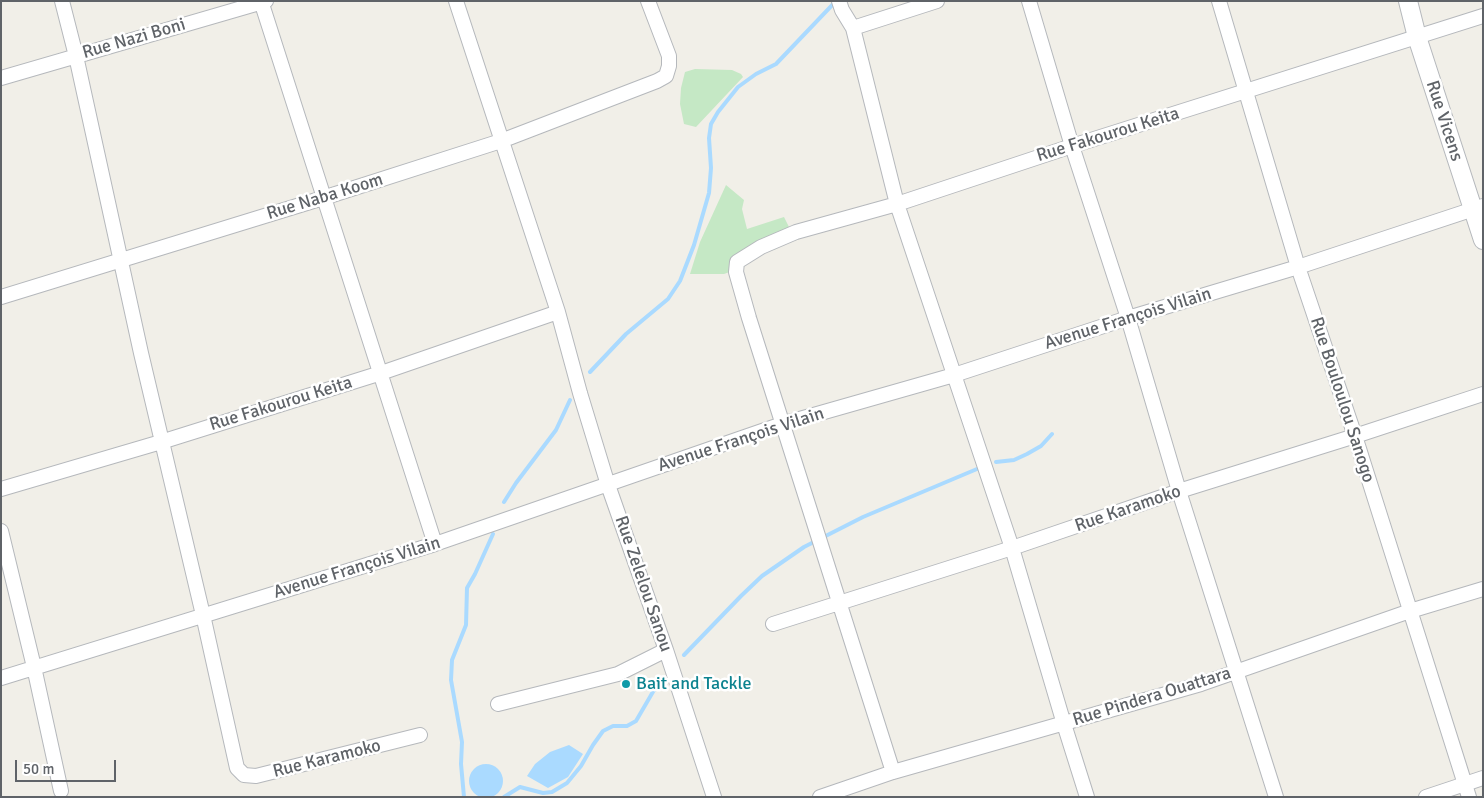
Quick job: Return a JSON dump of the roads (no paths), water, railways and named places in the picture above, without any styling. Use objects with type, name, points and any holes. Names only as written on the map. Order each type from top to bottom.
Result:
[{"type":"street","points":[[62,1],[76,56],[161,442],[203,615]]},
{"type":"street","name":"Rue Zelelou Sanou","points":[[456,1],[558,312],[608,485],[666,650],[714,797]]},
{"type":"street","name":"Rue Naba Koom","points":[[1,297],[323,198],[501,140],[645,86],[666,76],[669,66],[669,56],[648,1]]},
{"type":"street","points":[[853,28],[937,1]]},
{"type":"street","points":[[1029,1],[1072,146],[1128,318],[1179,491],[1276,797]]},
{"type":"street","name":"Rue Bouloulou Sanogo","points":[[1219,1],[1298,267],[1355,436],[1467,791]]},
{"type":"street","name":"Rue Vicens","points":[[1408,1],[1417,37],[1478,208],[1483,240]]},
{"type":"street","points":[[263,2],[323,198],[435,544]]},
{"type":"street","name":"Rue Nazi Boni","points":[[1,78],[263,2]]},
{"type":"street","points":[[840,6],[853,28],[897,204],[1012,548],[1087,797]]},
{"type":"street","name":"Rue Fakourou Keita","points":[[782,424],[736,272],[737,262],[754,251],[796,232],[897,204],[1072,146],[1483,16]]},
{"type":"street","name":"Avenue François Vilain","points":[[1,678],[435,544],[782,424],[954,375],[1128,318],[1298,267],[1478,208]]},
{"type":"street","name":"Rue Fakourou Keita","points":[[1,489],[161,442],[381,373],[558,312]]},
{"type":"street","name":"Rue Karamoko","points":[[773,624],[1483,394]]},
{"type":"street","points":[[782,424],[892,772]]},
{"type":"street","points":[[1,531],[34,667],[61,791]]},
{"type":"street","name":"Rue Pindera Ouattara","points":[[820,797],[892,772],[1200,684],[1410,610],[1483,589]]},
{"type":"street","name":"Rue Karamoko","points":[[203,615],[237,768],[244,775],[256,776],[420,735]]},
{"type":"street","points":[[498,704],[618,674],[666,650]]},
{"type":"street","points":[[1426,797],[1467,791],[1483,778]]},
{"type":"water","points":[[569,745],[583,754],[568,777],[548,788],[527,776],[535,764],[550,752]]},
{"type":"water","points":[[486,764],[493,765],[498,769],[502,774],[502,788],[498,793],[493,797],[486,798],[479,797],[474,793],[470,788],[469,781],[470,774],[474,769],[479,765]]},
{"type":"waterway","points":[[590,372],[626,334],[668,299],[680,281],[694,245],[709,193],[711,168],[709,138],[711,124],[718,112],[738,87],[756,74],[776,64],[836,1]]},
{"type":"waterway","points":[[504,502],[556,430],[570,400]]},
{"type":"waterway","points":[[996,462],[1014,460],[1027,454],[1041,446],[1052,434]]},
{"type":"waterway","points":[[684,655],[762,576],[804,547],[863,517],[977,469]]},
{"type":"waterway","points":[[464,797],[461,764],[462,742],[451,680],[452,660],[466,625],[467,588],[493,534]]},
{"type":"waterway","points":[[504,797],[520,787],[543,793],[552,792],[567,783],[581,766],[603,731],[613,726],[627,726],[636,721],[661,678]]},
{"type":"place","name":"Bait and Tackle","points":[[626,684]]}]
